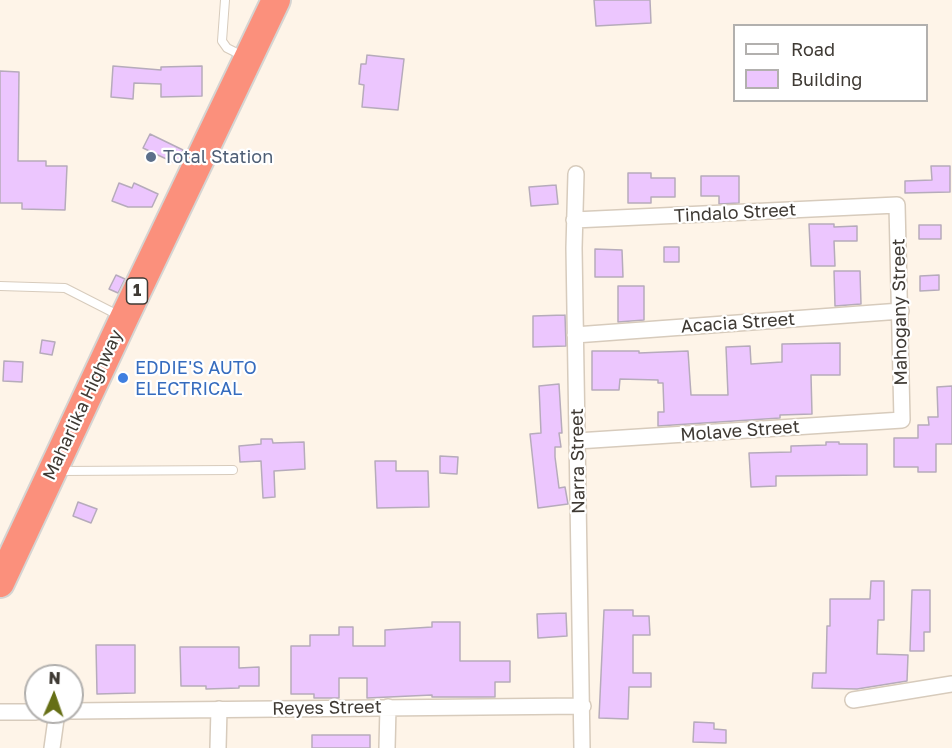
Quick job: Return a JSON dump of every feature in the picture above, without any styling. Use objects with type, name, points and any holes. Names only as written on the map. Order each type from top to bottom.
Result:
[{"type":"highway","name":"Maharlika Highway","points":[[0,584],[276,0]]},
{"type":"street","name":"Narra Street","points":[[576,174],[575,335],[582,748]]},
{"type":"street","name":"Tindalo Street","points":[[574,220],[897,205]]},
{"type":"street","name":"Mahogany Street","points":[[897,205],[902,420]]},
{"type":"street","name":"Acacia Street","points":[[575,335],[901,311]]},
{"type":"street","name":"Molave Street","points":[[577,441],[902,420]]},
{"type":"street","points":[[853,700],[952,684]]},
{"type":"street","name":"Reyes Street","points":[[84,711],[583,706]]},
{"type":"street","points":[[387,748],[388,707]]},
{"type":"street","points":[[218,748],[219,709]]},
{"type":"street","points":[[0,712],[24,712]]},
{"type":"street","points":[[52,748],[55,724]]},
{"type":"lane","points":[[225,0],[222,41],[227,48],[248,58]]},
{"type":"lane","points":[[0,286],[65,288],[124,318]]},
{"type":"lane","points":[[52,471],[233,470]]},
{"type":"building","points":[[594,0],[650,0],[651,23],[596,26]]},
{"type":"building","points":[[367,55],[404,59],[398,110],[362,107],[364,85],[359,84],[361,64],[366,64]]},
{"type":"building","points":[[113,66],[161,70],[161,67],[202,66],[202,96],[161,97],[161,84],[134,83],[133,99],[111,97]]},
{"type":"building","points":[[0,71],[19,72],[18,161],[46,161],[46,166],[67,166],[65,210],[22,209],[22,203],[0,203]]},
{"type":"building","points":[[150,134],[183,150],[177,164],[143,148]]},
{"type":"building","points":[[931,166],[950,166],[950,192],[905,193],[905,181],[932,180]]},
{"type":"building","points":[[628,173],[651,173],[651,178],[675,178],[675,197],[651,197],[651,203],[628,203]]},
{"type":"building","points":[[701,176],[739,176],[739,203],[719,204],[719,196],[701,196]]},
{"type":"building","points":[[119,183],[132,188],[134,183],[158,194],[152,207],[128,207],[112,201]]},
{"type":"building","points":[[556,185],[558,204],[531,206],[529,187]]},
{"type":"building","points":[[809,224],[834,224],[834,227],[857,226],[857,241],[834,241],[835,266],[811,266]]},
{"type":"building","points":[[919,225],[941,225],[941,239],[919,239]]},
{"type":"building","points":[[664,247],[679,247],[679,262],[664,262]]},
{"type":"building","points":[[595,249],[622,250],[623,277],[595,277]]},
{"type":"building","points":[[834,271],[860,271],[861,304],[835,306]]},
{"type":"building","points":[[116,275],[125,279],[118,293],[109,289]]},
{"type":"building","points":[[939,275],[939,290],[920,291],[920,276]]},
{"type":"building","points":[[618,286],[644,286],[644,320],[618,322]]},
{"type":"building","points":[[565,315],[566,346],[533,347],[533,316]]},
{"type":"building","points":[[42,340],[55,342],[52,355],[40,353]]},
{"type":"building","points":[[840,343],[840,375],[811,375],[812,414],[658,426],[658,412],[664,412],[663,383],[658,383],[658,380],[620,379],[619,390],[592,390],[592,351],[639,351],[639,353],[688,351],[691,395],[728,395],[726,347],[750,346],[751,364],[782,362],[782,344]]},
{"type":"building","points":[[4,361],[23,362],[22,382],[3,381]]},
{"type":"building","points":[[559,384],[562,433],[559,433],[561,447],[555,447],[555,457],[559,488],[565,487],[568,504],[538,508],[530,434],[541,433],[539,386]]},
{"type":"building","points":[[952,386],[952,444],[936,444],[936,472],[918,472],[918,467],[894,467],[894,438],[918,438],[918,425],[929,425],[928,417],[938,417],[937,387]]},
{"type":"building","points":[[261,439],[272,439],[273,443],[304,442],[305,469],[274,471],[275,497],[263,498],[261,461],[240,462],[239,446],[261,444]]},
{"type":"building","points":[[826,442],[867,444],[867,475],[776,476],[776,486],[751,487],[749,453],[791,452],[791,446],[826,445]]},
{"type":"building","points":[[440,456],[458,457],[457,474],[440,473]]},
{"type":"building","points":[[375,461],[396,461],[396,471],[428,471],[429,507],[377,508]]},
{"type":"building","points":[[78,502],[97,509],[91,523],[73,516]]},
{"type":"building","points":[[871,581],[884,581],[884,620],[878,620],[877,654],[908,655],[907,681],[857,689],[812,688],[813,673],[826,673],[830,599],[870,599]]},
{"type":"building","points":[[912,590],[930,590],[930,632],[924,632],[924,651],[910,651]]},
{"type":"building","points":[[604,610],[633,610],[633,616],[649,616],[650,635],[633,635],[633,673],[651,673],[651,687],[629,687],[628,719],[599,718]]},
{"type":"building","points":[[566,613],[567,636],[538,638],[537,614]]},
{"type":"building","points":[[432,622],[460,622],[460,661],[510,661],[510,682],[495,682],[495,697],[432,697],[432,695],[367,698],[367,678],[339,678],[339,698],[314,698],[314,694],[291,694],[291,646],[310,646],[310,635],[339,635],[339,627],[353,627],[353,646],[385,646],[385,630],[432,627]]},
{"type":"building","points":[[96,645],[135,645],[135,693],[97,694]]},
{"type":"building","points":[[180,647],[239,647],[239,668],[259,667],[259,686],[206,689],[206,686],[181,686]]},
{"type":"building","points":[[694,722],[714,723],[714,729],[726,730],[726,743],[693,742]]},
{"type":"building","points":[[312,735],[370,735],[370,748],[312,748]]},
{"type":"place","name":"Total Station","points":[[151,157]]},
{"type":"place","name":"EDDIE'S AUTO ELECTRICAL","points":[[123,378]]}]
